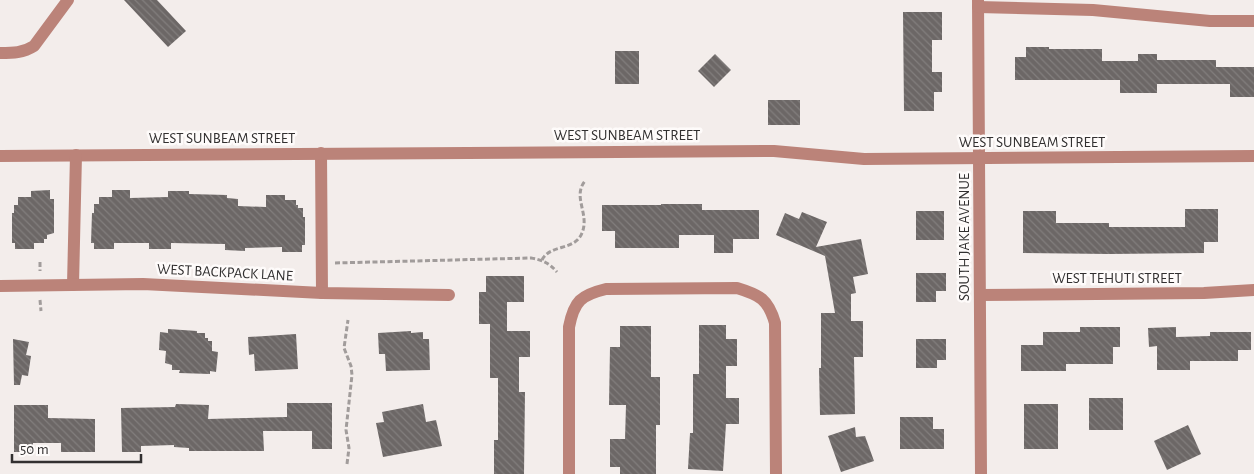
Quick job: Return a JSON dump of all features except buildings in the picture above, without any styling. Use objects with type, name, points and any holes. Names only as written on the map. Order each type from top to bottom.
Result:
[{"type":"street","points":[[0,53],[18,53],[27,51],[34,46],[68,0]]},
{"type":"street","points":[[978,3],[1093,10],[1210,21],[1254,21]]},
{"type":"street","name":"SOUTH JAKE AVENUE","points":[[978,3],[981,474]]},
{"type":"street","name":"WEST SUNBEAM STREET","points":[[0,156],[774,150],[864,159],[1254,156]]},
{"type":"street","points":[[321,153],[322,293]]},
{"type":"street","points":[[73,285],[76,155]]},
{"type":"street","name":"WEST BACKPACK LANE","points":[[0,286],[143,284],[322,293],[449,294]]},
{"type":"street","points":[[569,474],[569,327],[572,313],[578,300],[591,292],[606,289],[727,288],[737,288],[753,293],[765,300],[775,323],[776,474]]},
{"type":"street","name":"WEST TEHUTI STREET","points":[[980,295],[1204,293],[1254,290]]},
{"type":"path","points":[[542,260],[544,255],[552,250],[572,244],[579,238],[583,230],[584,218],[579,194],[580,187],[585,180]]},
{"type":"path","points":[[331,263],[531,258],[548,263],[557,272]]},
{"type":"path","points":[[40,296],[41,311]]},
{"type":"path","points":[[347,464],[349,448],[346,430],[352,375],[351,366],[344,348],[348,320]]}]
